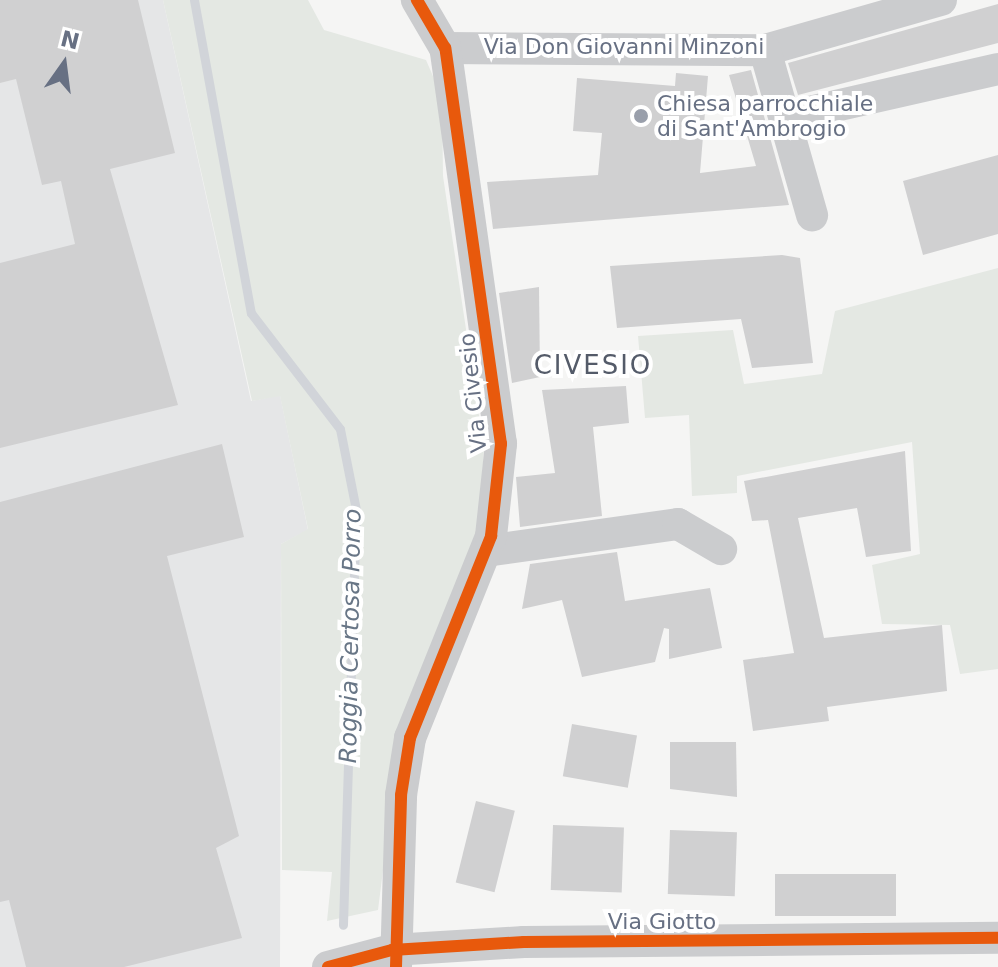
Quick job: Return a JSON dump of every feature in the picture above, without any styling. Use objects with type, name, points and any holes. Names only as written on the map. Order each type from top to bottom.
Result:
[{"type":"street","name":"Via Civesio","points":[[394,958],[410,738],[486,551],[501,444],[445,48],[417,0]]},
{"type":"street","name":"Via Don Giovanni Minzoni","points":[[445,48],[765,50],[833,13],[941,0]]},
{"type":"street","points":[[765,50],[787,117],[812,215]]},
{"type":"street","points":[[787,117],[998,69]]},
{"type":"street","points":[[486,551],[678,524],[721,549]]},
{"type":"street","name":"Via Giotto","points":[[328,967],[394,958],[998,938]]},
{"type":"shaded area","points":[[0,0],[163,0],[251,401],[280,395],[308,530],[281,544],[280,967],[0,967]]},
{"type":"shaded area","points":[[163,0],[308,0],[324,30],[426,60],[442,97],[443,176],[484,449],[479,525],[402,720],[378,910],[327,921],[332,872],[282,870],[281,544],[308,529],[280,396],[252,401]]},
{"type":"shaded area","points":[[998,268],[998,669],[960,674],[950,625],[882,624],[872,565],[920,554],[912,442],[737,476],[737,493],[692,496],[689,415],[645,418],[638,336],[733,330],[744,384],[822,374],[835,311]]},
{"type":"building","points":[[0,0],[138,0],[175,153],[110,169],[178,405],[0,448],[0,263],[75,244],[61,181],[42,185],[16,79],[0,83]]},
{"type":"building","points":[[998,4],[998,43],[798,95],[788,63]]},
{"type":"building","points":[[751,70],[789,205],[493,229],[487,182],[598,175],[602,133],[573,131],[577,78],[675,86],[676,73],[708,76],[700,173],[756,166],[729,75]]},
{"type":"building","points":[[998,155],[998,234],[923,255],[903,181]]},
{"type":"building","points":[[782,255],[800,258],[813,363],[752,368],[741,319],[617,328],[610,266]]},
{"type":"building","points":[[539,287],[540,377],[512,383],[499,293]]},
{"type":"building","points":[[626,386],[629,423],[593,427],[602,516],[520,527],[516,477],[555,473],[542,390]]},
{"type":"building","points":[[222,444],[244,537],[167,556],[239,836],[216,848],[242,938],[124,967],[26,967],[9,900],[0,902],[0,502]]},
{"type":"building","points":[[905,451],[911,551],[866,557],[857,508],[798,518],[824,638],[942,625],[947,691],[827,707],[829,721],[753,731],[743,660],[794,653],[768,520],[752,521],[744,481]]},
{"type":"building","points":[[617,552],[625,601],[710,588],[722,648],[669,659],[669,629],[664,628],[655,662],[582,677],[562,600],[522,609],[530,564]]},
{"type":"building","points":[[572,724],[637,735],[628,788],[563,776]]},
{"type":"building","points":[[670,742],[736,742],[737,797],[670,789]]},
{"type":"building","points":[[476,801],[515,811],[494,892],[456,883]]},
{"type":"building","points":[[553,825],[624,827],[622,892],[551,890]]},
{"type":"building","points":[[670,830],[737,832],[735,896],[668,894]]},
{"type":"building","points":[[775,874],[896,874],[896,916],[775,916]]},
{"type":"waterway","name":"Roggia Certosa Porro","points":[[194,0],[251,313],[340,429],[356,510],[343,925]]},
{"type":"cycle path","points":[[396,967],[401,795],[410,738],[491,536],[501,444],[445,48],[417,0]]},
{"type":"cycle path","points":[[328,967],[392,950],[524,942],[998,938]]},
{"type":"place","name":"Chiesa parrocchiale di Sant'Ambrogio","points":[[641,116]]},
{"type":"district","name":"CIVESIO","points":[[593,366]]}]
